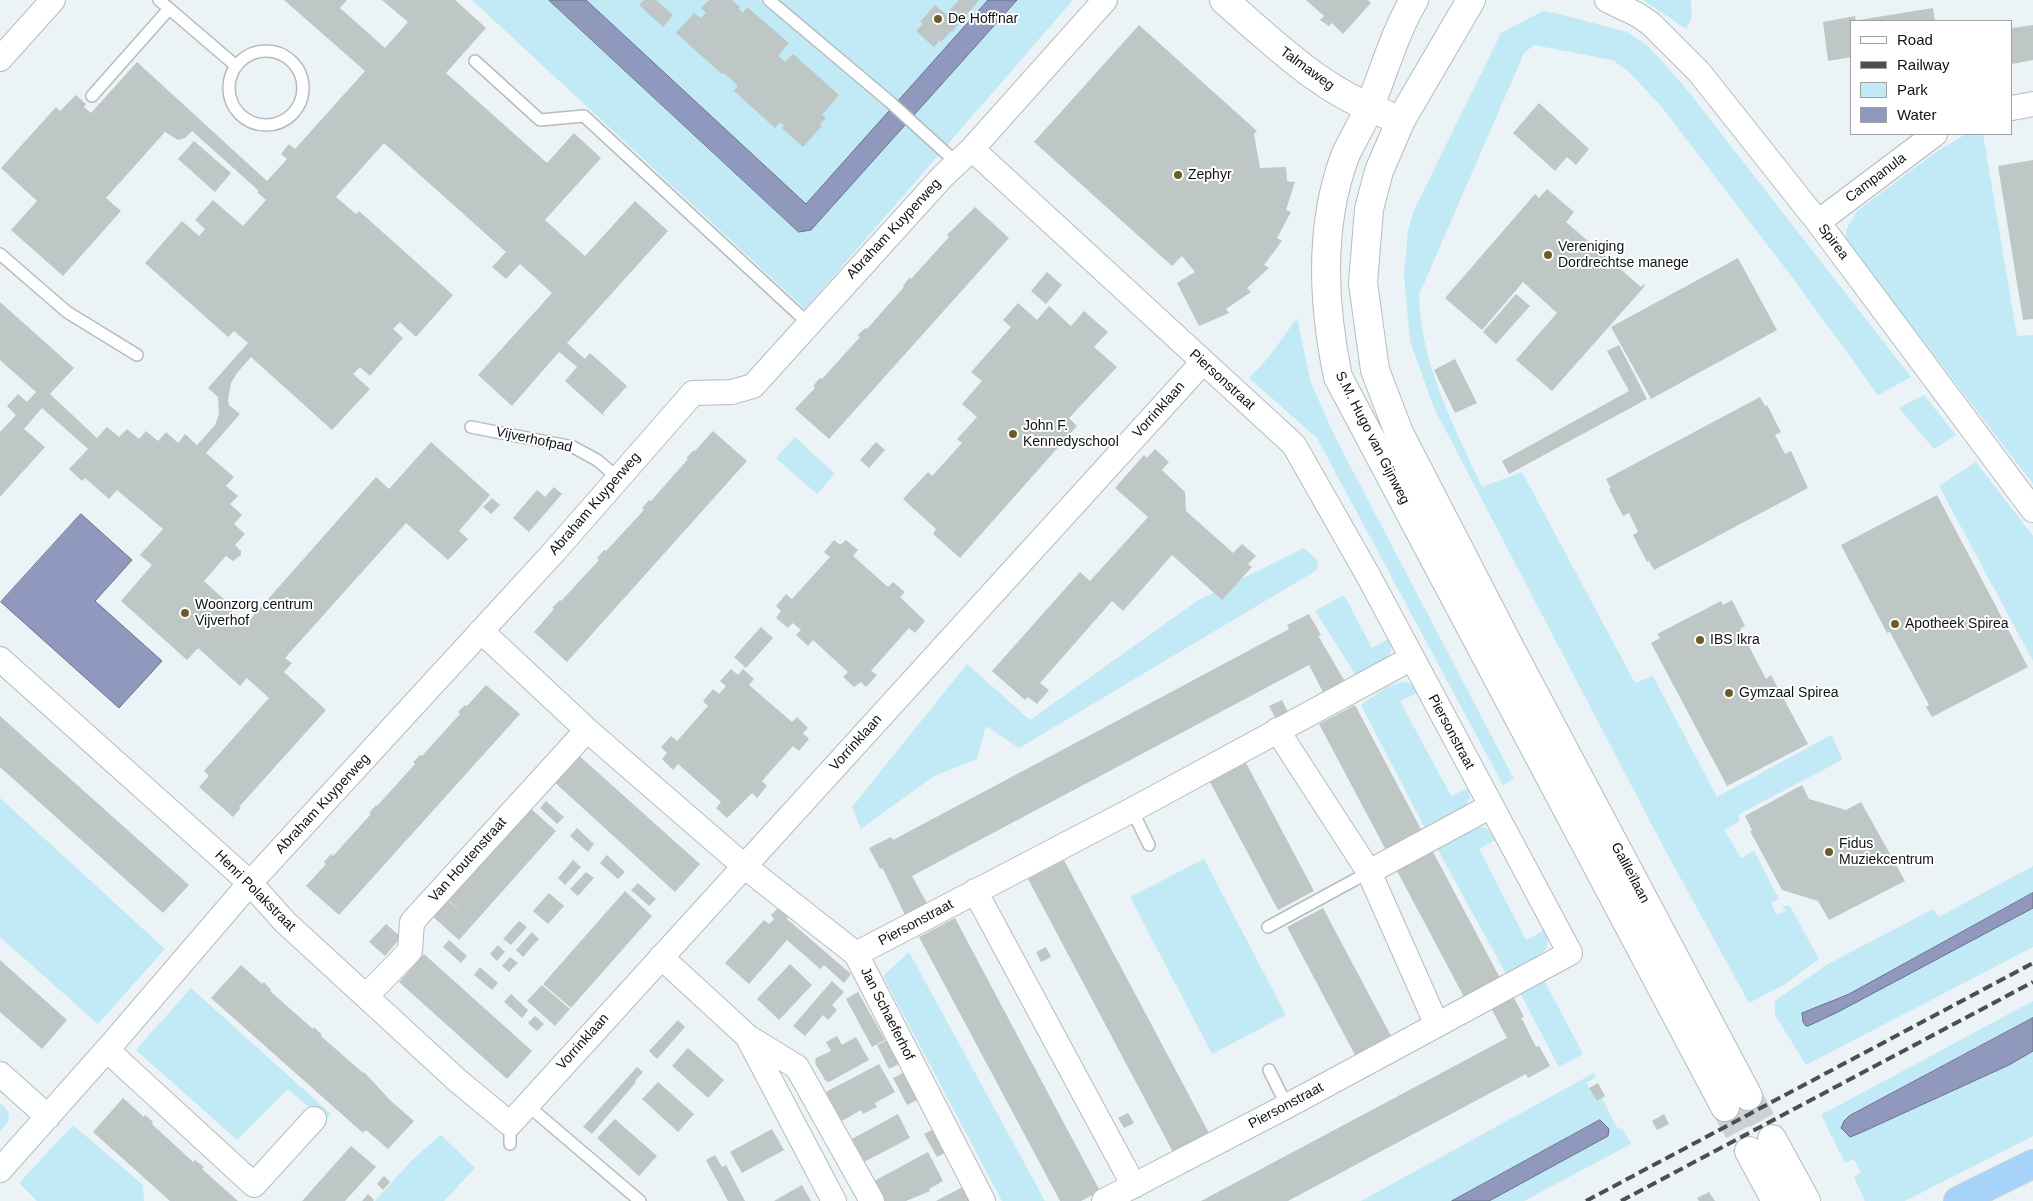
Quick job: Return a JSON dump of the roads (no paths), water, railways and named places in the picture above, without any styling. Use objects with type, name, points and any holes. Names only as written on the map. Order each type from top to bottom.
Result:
[{"type":"highway","points":[[1958,1201],[2033,1164]]},
{"type":"street","points":[[0,59],[53,0]]},
{"type":"street","name":"Abraham Kuyperweg","points":[[0,1170],[107,1050],[250,883],[481,632],[693,393],[732,392],[753,386],[943,176],[965,157],[1105,0]]},
{"type":"street","name":"Talmaweg","points":[[1224,0],[1317,79],[1369,108],[1401,120]]},
{"type":"street","name":"S.M. Hugo van Gijnweg","points":[[1414,0],[1390,49],[1369,108],[1345,156],[1335,190],[1329,226],[1326,286],[1329,335],[1338,377],[1500,657]]},
{"type":"street","name":"S.M. Hugo van Gijnweg","points":[[1471,0],[1401,120],[1379,170],[1369,209],[1363,283],[1375,370],[1399,433],[1500,657]]},
{"type":"street","name":"Spirea","points":[[1607,0],[1638,15],[1651,24],[1699,72],[1818,222],[2033,510]]},
{"type":"street","points":[[2013,108],[2033,104]]},
{"type":"street","name":"Campanula","points":[[1818,222],[1934,135]]},
{"type":"street","name":"Piersonstraat","points":[[965,157],[1203,362],[1294,445],[1347,536],[1570,953],[1287,1106],[1104,1201]]},
{"type":"street","name":"Vorrinklaan","points":[[510,1134],[526,1104],[1203,362]]},
{"type":"street","points":[[481,632],[587,730],[744,866]]},
{"type":"street","name":"Galileïlaan","points":[[1500,657],[1736,1102]]},
{"type":"street","name":"Piersonstraat","points":[[856,954],[1132,810],[1412,658]]},
{"type":"street","name":"Henri Polakstraat","points":[[0,659],[250,883],[285,922],[458,1081],[510,1134]]},
{"type":"street","name":"Van Houtenstraat","points":[[366,996],[410,951],[412,922],[587,730]]},
{"type":"street","points":[[1277,730],[1370,872],[1436,1024]]},
{"type":"street","points":[[1370,872],[1491,806]]},
{"type":"street","name":"Jan Schaeferhof","points":[[744,866],[856,954],[983,1201]]},
{"type":"street","points":[[975,891],[1134,1186]]},
{"type":"street","points":[[661,957],[747,1036],[797,1068],[872,1201]]},
{"type":"street","points":[[747,1036],[834,1201]]},
{"type":"street","points":[[107,1050],[254,1185],[314,1120]]},
{"type":"street","points":[[0,1074],[48,1117]]},
{"type":"street","points":[[1776,1201],[1761,1145],[1806,1201]]},
{"type":"lane","points":[[159,0],[235,65]]},
{"type":"lane","points":[[769,0],[913,122],[965,157]]},
{"type":"lane","points":[[92,96],[169,9]]},
{"type":"lane","points":[[264,50],[277,51],[289,58],[299,68],[304,82],[303,96],[297,110],[287,119],[274,125],[259,125],[248,121],[236,111],[230,100],[228,85],[235,65],[250,53],[264,50]]},
{"type":"lane","points":[[475,61],[540,120],[584,116],[808,323]]},
{"type":"lane","points":[[0,254],[67,312],[136,355]]},
{"type":"lane","name":"Vijverhofpad","points":[[471,427],[573,447],[597,460],[618,478]]},
{"type":"lane","points":[[1132,810],[1149,845]]},
{"type":"lane","points":[[1268,927],[1370,872]]},
{"type":"lane","points":[[1269,1070],[1287,1106]]},
{"type":"lane","points":[[526,1104],[640,1201]]},
{"type":"water","points":[[549,0],[586,0],[806,204],[988,0],[1017,0],[811,230],[799,232]]},
{"type":"water","points":[[81,514],[132,560],[95,601],[162,661],[119,708],[1,602]]},
{"type":"water","points":[[2033,893],[2033,908],[1838,1012],[1808,1026],[1803,1022],[1802,1013],[1849,994]]},
{"type":"water","points":[[2033,1018],[2033,1051],[2009,1065],[1850,1137],[1841,1128],[1849,1116]]},
{"type":"water","points":[[1600,1120],[1609,1129],[1608,1136],[1489,1201],[1452,1201]]},
{"type":"tunnel","points":[[1748,1096],[1772,1139]]},
{"type":"tunnel","points":[[1725,1107],[1749,1151]]},
{"type":"railway","points":[[1586,1201],[2033,963]]},
{"type":"railway","points":[[1621,1201],[2033,982]]},
{"type":"place","name":"De Hoff'nar","points":[[938,19]]},
{"type":"place","name":"Zephyr","points":[[1178,175]]},
{"type":"place","name":"Vereniging Dordrechtse manege","points":[[1548,255]]},
{"type":"place","name":"John F. Kennedyschool","points":[[1013,434]]},
{"type":"place","name":"Woonzorg centrum Vijverhof","points":[[185,613]]},
{"type":"place","name":"Apotheek Spirea","points":[[1895,624]]},
{"type":"place","name":"IBS Ikra","points":[[1700,640]]},
{"type":"place","name":"Gymzaal Spirea","points":[[1729,693]]},
{"type":"place","name":"Fidus Muziekcentrum","points":[[1829,852]]}]
